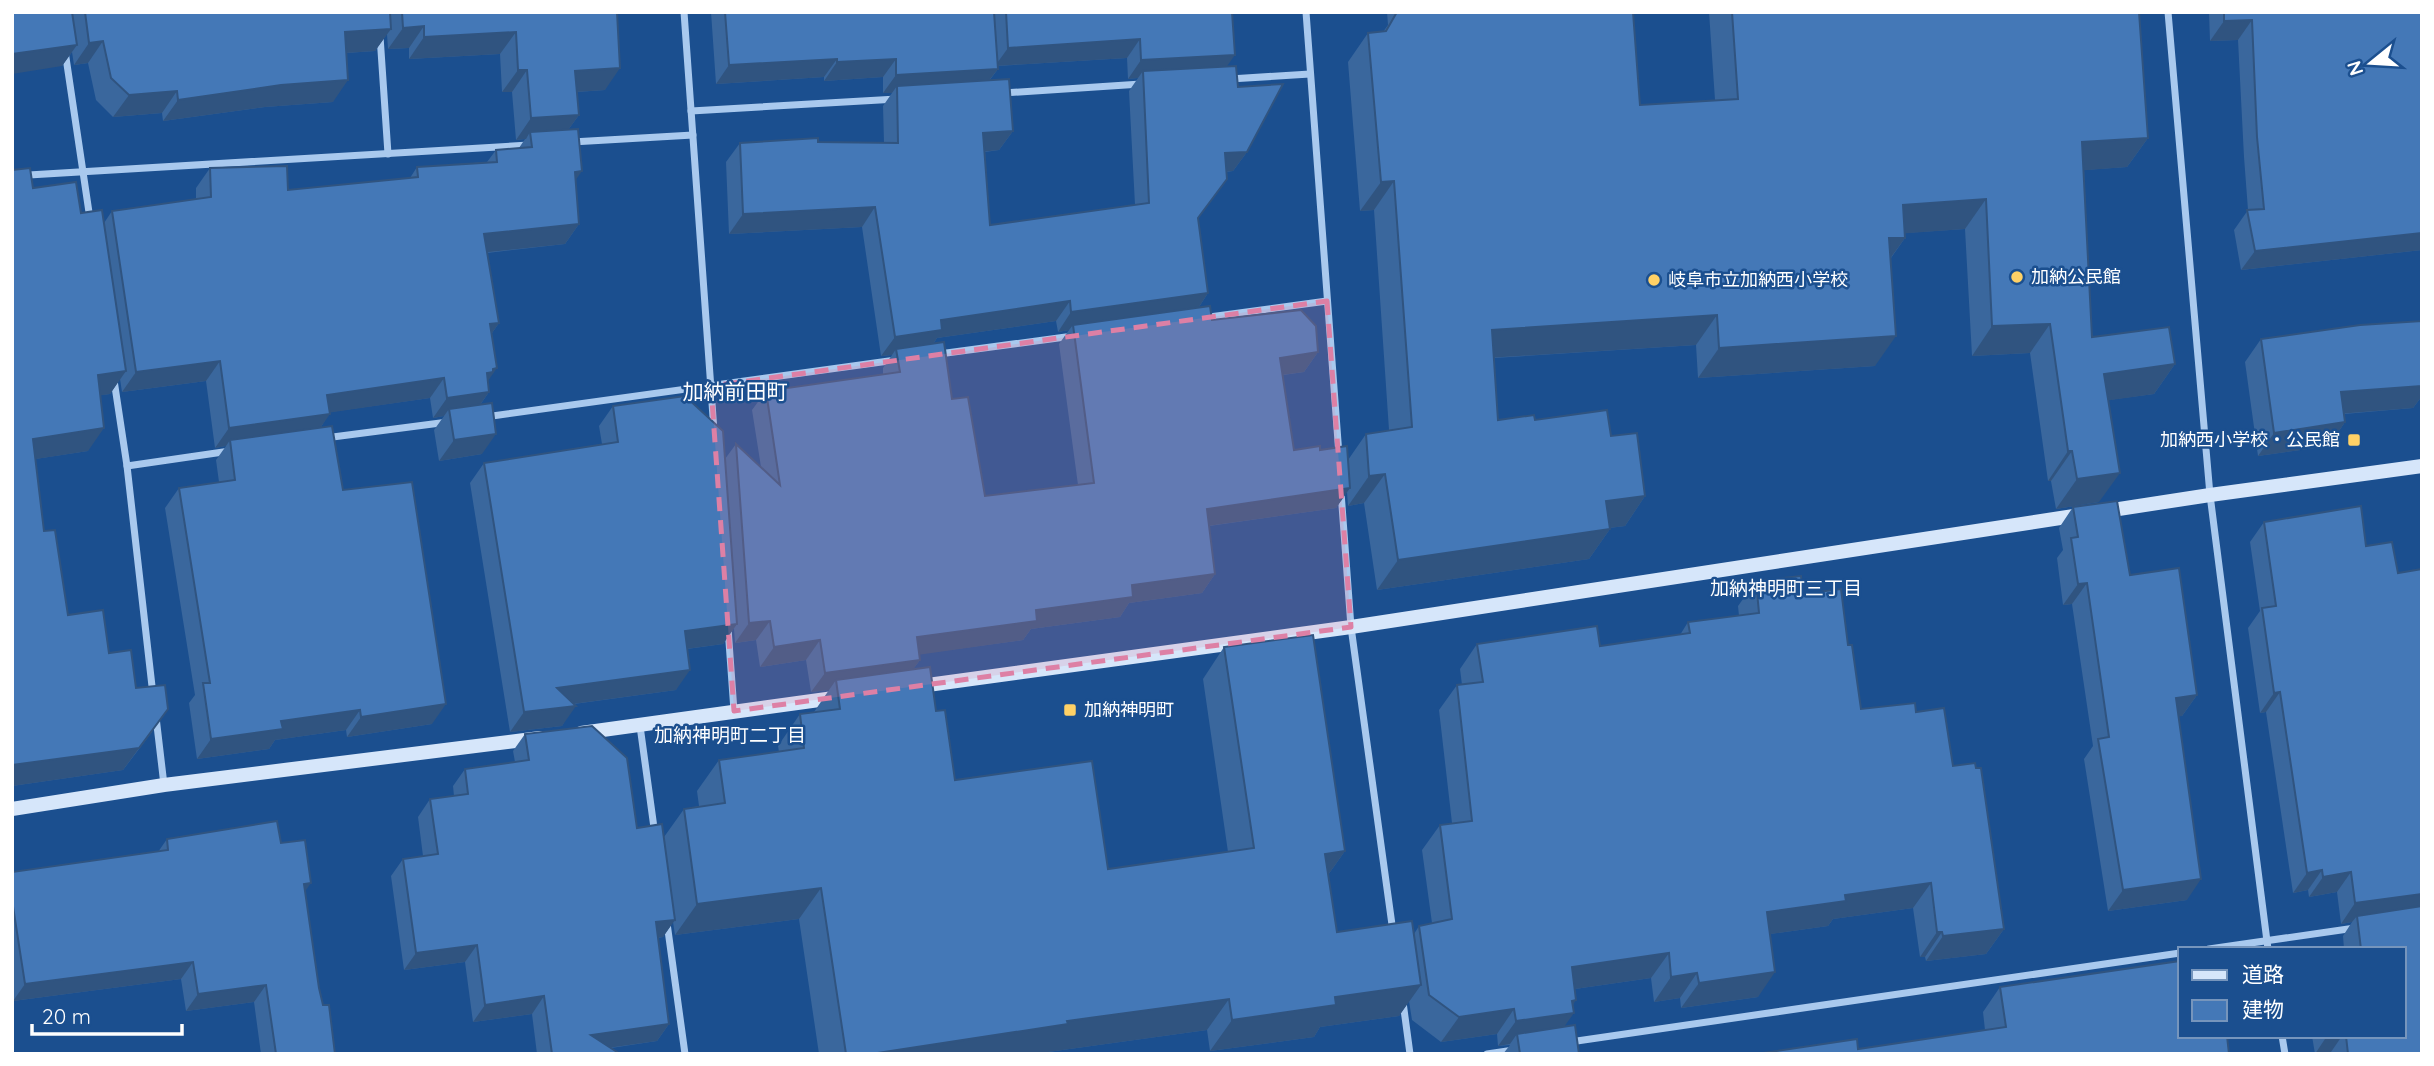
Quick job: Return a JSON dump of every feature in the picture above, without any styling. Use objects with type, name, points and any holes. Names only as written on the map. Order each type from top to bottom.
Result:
[{"type":"street","points":[[684,12],[715,440]]},
{"type":"street","points":[[1306,12],[1339,464]]},
{"type":"street","points":[[2168,12],[2210,495],[2267,944]]},
{"type":"street","points":[[380,25],[388,154]]},
{"type":"street","points":[[64,39],[91,225]]},
{"type":"street","points":[[1227,79],[1310,74]]},
{"type":"street","points":[[991,93],[1144,84]]},
{"type":"street","points":[[691,111],[909,98]]},
{"type":"street","points":[[569,143],[694,135]]},
{"type":"street","points":[[12,176],[541,144]]},
{"type":"street","points":[[1190,320],[1327,301]]},
{"type":"street","points":[[930,356],[1081,335]]},
{"type":"street","points":[[480,417],[903,359]]},
{"type":"street","points":[[113,372],[127,466],[164,785]]},
{"type":"street","points":[[317,440],[453,421]]},
{"type":"street","points":[[127,466],[235,451]]},
{"type":"street","points":[[899,689],[1351,627],[2210,495],[2422,466]]},
{"type":"street","points":[[1340,478],[1351,627],[1395,944]]},
{"type":"street","points":[[727,616],[734,711]]},
{"type":"street","points":[[12,809],[164,785],[640,726],[858,694]]},
{"type":"street","points":[[640,726],[657,849]]},
{"type":"street","points":[[666,917],[685,1054]]},
{"type":"street","points":[[2232,947],[2267,944],[2370,926]]},
{"type":"street","points":[[1555,1044],[2178,953]]},
{"type":"street","points":[[1402,999],[1410,1054]]},
{"type":"street","points":[[1487,1054],[1527,1048]]},
{"type":"highlighted area","points":[[1327,301],[1351,627],[734,711],[711,386]]},
{"type":"building","points":[[12,12],[72,12],[77,45],[12,54]]},
{"type":"building","points":[[85,12],[390,12],[391,29],[345,32],[348,80],[281,85],[178,100],[177,91],[129,95],[111,78],[103,41],[89,43]]},
{"type":"building","points":[[402,12],[617,12],[620,68],[575,71],[579,115],[531,118],[527,70],[518,70],[516,32],[424,37],[424,26],[403,28]]},
{"type":"building","points":[[725,12],[994,12],[998,69],[896,75],[896,59],[837,62],[837,59],[729,65]]},
{"type":"building","points":[[1006,12],[1232,12],[1235,55],[1141,60],[1140,39],[1008,48]]},
{"type":"building","name":"岐阜市立加納西小学校","points":[[1397,12],[1633,12],[1640,105],[1738,99],[1732,12],[2139,12],[2148,138],[2082,142],[2092,337],[2169,327],[2175,364],[2104,374],[2120,473],[2077,479],[2072,451],[2068,451],[2050,324],[1992,326],[1986,199],[1903,205],[1905,238],[1889,238],[1896,336],[1719,348],[1717,315],[1492,330],[1498,420],[1534,415],[1535,420],[1607,410],[1611,436],[1637,433],[1645,496],[1606,501],[1610,529],[1398,560],[1385,474],[1369,476],[1366,434],[1412,427],[1394,181],[1381,182],[1368,33],[1386,31]]},
{"type":"building","points":[[2224,12],[2422,12],[2422,233],[2255,251],[2247,210],[2264,209],[2257,137],[2252,20],[2224,21]]},
{"type":"building","points":[[1236,66],[1238,87],[1283,84],[1247,152],[1225,153],[1227,179],[1198,218],[1208,293],[1071,312],[1070,301],[941,320],[942,330],[895,337],[875,207],[743,214],[740,143],[818,138],[818,142],[898,143],[897,86],[1009,79],[1013,131],[983,133],[990,225],[1149,203],[1143,71]]},
{"type":"building","points":[[578,129],[582,171],[575,172],[579,224],[484,234],[499,323],[490,324],[497,368],[487,373],[489,392],[447,398],[444,378],[327,395],[330,414],[229,428],[220,361],[136,372],[112,211],[211,197],[210,168],[287,166],[288,190],[418,177],[417,167],[497,162],[496,150],[532,147],[530,132]]},
{"type":"building","points":[[30,168],[33,188],[76,182],[81,213],[102,210],[126,371],[98,375],[104,428],[33,439],[44,531],[55,530],[68,615],[103,610],[109,653],[131,650],[136,688],[165,685],[168,709],[139,748],[12,765],[12,170]]},
{"type":"building","points":[[1210,306],[1212,320],[1301,310],[1316,326],[1318,352],[1280,358],[1294,450],[1347,446],[1350,488],[1207,509],[1215,574],[1132,585],[1133,597],[1036,610],[1037,621],[917,637],[920,660],[825,673],[820,640],[774,647],[770,621],[749,623],[736,444],[780,485],[766,391],[900,372],[896,349],[944,342],[952,399],[968,397],[985,496],[1094,483],[1073,325]]},
{"type":"building","points":[[2422,321],[2422,386],[2341,392],[2345,422],[2274,433],[2261,339],[2360,325]]},
{"type":"building","points":[[685,396],[723,431],[737,624],[685,631],[690,670],[557,688],[576,706],[524,712],[484,463],[618,442],[613,406]]},
{"type":"building","points":[[492,403],[496,434],[454,440],[449,409]]},
{"type":"building","points":[[332,426],[343,490],[412,482],[446,704],[361,717],[360,710],[281,721],[283,729],[211,739],[203,683],[210,683],[179,488],[235,480],[230,440]]},
{"type":"building","points":[[2117,501],[2130,575],[2179,568],[2197,695],[2176,698],[2201,879],[2123,890],[2098,739],[2109,737],[2087,583],[2078,584],[2071,538],[2078,537],[2073,507]]},
{"type":"building","points":[[2361,506],[2366,546],[2392,542],[2398,573],[2422,569],[2422,894],[2355,903],[2351,872],[2323,877],[2322,870],[2307,873],[2280,692],[2274,693],[2262,608],[2276,606],[2264,522]]},
{"type":"building","points":[[1801,576],[1803,594],[1841,589],[1848,645],[1852,645],[1861,709],[1915,703],[1916,712],[1944,708],[1953,766],[1975,763],[1976,768],[1981,768],[2004,929],[1943,936],[1942,932],[1937,932],[1931,883],[1845,895],[1846,901],[1767,912],[1775,972],[1699,983],[1697,973],[1671,977],[1669,953],[1572,967],[1576,1000],[1572,1001],[1574,1013],[1516,1021],[1514,1009],[1459,1017],[1429,995],[1419,926],[1452,919],[1440,825],[1472,821],[1457,685],[1483,682],[1477,644],[1597,626],[1600,646],[1690,633],[1688,622],[1759,613],[1756,581]]},
{"type":"building","points":[[1313,635],[1345,851],[1325,854],[1337,932],[1412,921],[1421,985],[1335,997],[1336,1005],[1232,1020],[1229,999],[1067,1021],[1068,1024],[871,1054],[846,1054],[821,888],[697,904],[684,809],[725,803],[719,760],[804,748],[800,714],[840,709],[836,680],[930,667],[936,711],[945,710],[955,780],[1092,761],[1108,869],[1254,848],[1224,647]]},
{"type":"building","points":[[592,726],[627,758],[637,828],[662,824],[675,920],[656,922],[669,1024],[591,1035],[620,1054],[552,1054],[544,996],[485,1005],[477,945],[416,953],[403,859],[438,854],[430,799],[468,794],[465,769],[529,760],[525,734]]},
{"type":"building","points":[[277,821],[281,843],[305,840],[311,883],[304,884],[319,988],[323,1005],[329,1005],[335,1054],[276,1054],[266,985],[198,994],[193,962],[25,984],[12,900],[12,872],[168,850],[167,839]]},
{"type":"building","points":[[2422,906],[2422,1054],[2348,1054],[2346,1038],[2406,1038],[2406,947],[2361,947],[2357,916]]},
{"type":"building","points":[[2178,961],[2178,1038],[2227,1038],[2229,1054],[1756,1054],[1857,1039],[1858,1049],[2006,1027],[2000,987]]},
{"type":"building","points":[[1575,1025],[1579,1054],[1520,1054],[1517,1034]]},
{"type":"place","name":"加納公民館","points":[[2017,277]]},
{"type":"place","name":"岐阜市立加納西小学校","points":[[1654,280]]},
{"type":"place","name":"加納西小学校・公民館","points":[[2354,440]]},
{"type":"place","name":"加納神明町","points":[[1070,710]]},
{"type":"district","name":"加納前田町","points":[[735,392]]},
{"type":"district","name":"加納神明町三丁目","points":[[1786,588]]},
{"type":"district","name":"加納神明町二丁目","points":[[730,735]]}]
